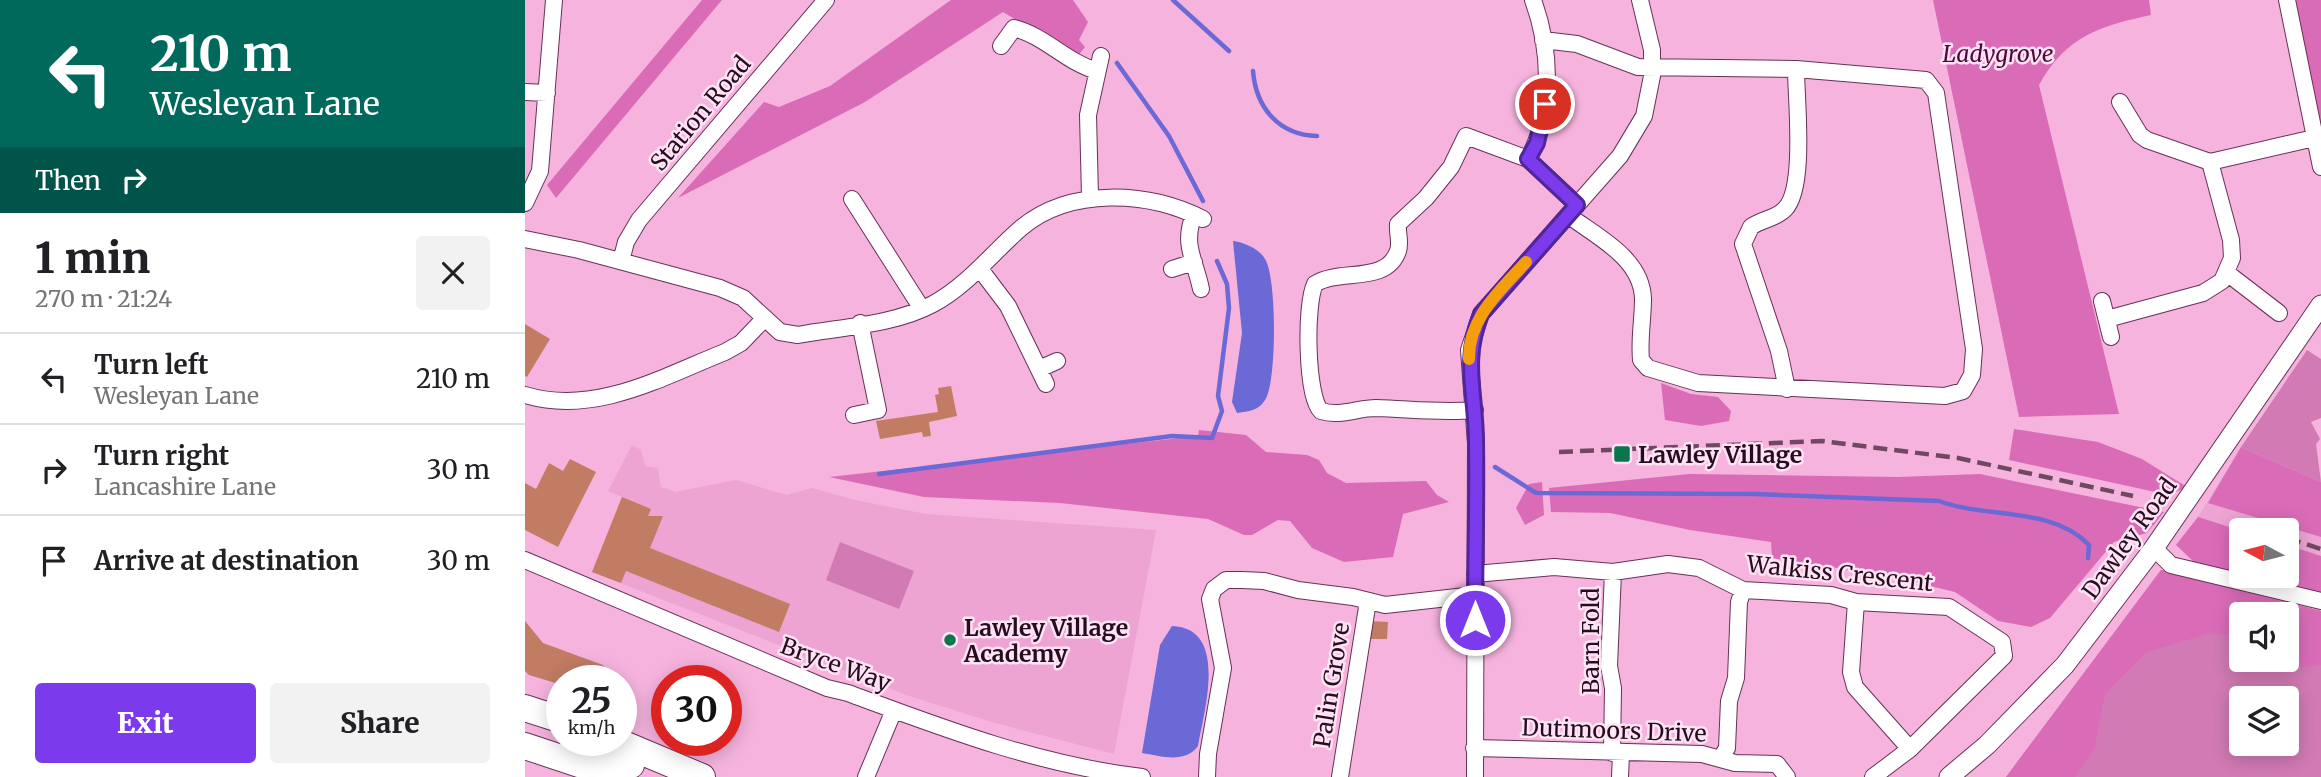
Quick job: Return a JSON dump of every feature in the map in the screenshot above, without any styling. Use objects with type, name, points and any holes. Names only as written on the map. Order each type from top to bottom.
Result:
[{"type":"main road","points":[[525,708],[546,715]]},
{"type":"main road","points":[[525,724],[546,731]]},
{"type":"main road","points":[[525,746],[618,777]]},
{"type":"main road","points":[[637,750],[702,777]]},
{"type":"main road","points":[[608,756],[655,777]]},
{"type":"street","points":[[525,203],[540,171],[554,0]]},
{"type":"street","name":"Station Road","points":[[621,261],[626,242],[639,220],[826,0]]},
{"type":"street","points":[[1528,159],[1537,143],[1545,104],[1543,40],[1533,0]]},
{"type":"street","points":[[1475,777],[1475,410],[1469,350],[1481,314],[1634,137],[1644,116],[1653,68],[1652,50],[1640,0]]},
{"type":"street","points":[[2287,0],[2321,167]]},
{"type":"street","points":[[1002,46],[1014,28],[1031,32],[1077,66],[1099,64],[1088,115],[1090,197]]},
{"type":"street","points":[[1475,410],[1435,413],[1377,408],[1339,414],[1321,411],[1313,397],[1310,298],[1315,284],[1322,279],[1382,270],[1389,264],[1398,252],[1398,224],[1426,198],[1451,167],[1466,136],[1528,159],[1573,210],[1636,271],[1643,297],[1641,360],[1648,368],[1698,383],[1956,395],[1967,385],[1974,365],[1965,275],[1936,93],[1927,80],[1796,69],[1638,67],[1577,44],[1543,40]]},
{"type":"street","points":[[1787,389],[1779,351],[1744,244],[1751,227],[1779,214],[1792,196],[1797,162],[1796,69]]},
{"type":"street","points":[[525,92],[547,93]]},
{"type":"street","points":[[2120,102],[2140,135],[2147,140],[2210,162],[2314,138]]},
{"type":"street","points":[[2107,319],[2213,290],[2227,273],[2232,258],[2231,240],[2210,162]]},
{"type":"street","points":[[525,239],[621,261],[734,294],[788,335],[922,309],[954,290],[1038,216],[1090,197],[1146,201],[1198,217],[1187,232],[1201,289]]},
{"type":"street","points":[[852,199],[922,309]]},
{"type":"street","points":[[1172,269],[1194,262]]},
{"type":"street","points":[[980,269],[1008,306],[1043,377],[1057,361]]},
{"type":"street","points":[[2227,273],[2279,313]]},
{"type":"street","points":[[2102,301],[2111,337]]},
{"type":"street","name":"Dawley Road","points":[[1949,777],[1995,737],[2065,665],[2154,548],[2321,305]]},
{"type":"street","points":[[525,395],[564,402],[612,396],[725,352],[741,343],[764,319]]},
{"type":"street","points":[[854,415],[878,410],[860,323]]},
{"type":"street","points":[[2154,548],[2171,565],[2321,601]]},
{"type":"street","name":"Bryce Way","points":[[525,561],[827,688],[1013,752],[1110,775],[1142,777]]},
{"type":"street","name":"Walkiss Crescent","points":[[1475,574],[1554,567],[1613,572],[1668,564],[1699,568],[1743,590],[1831,595],[1856,602],[1949,607],[2002,642],[2004,656],[1910,749],[1873,777]]},
{"type":"street","name":"Barn Fold","points":[[1613,572],[1609,666],[1613,688],[1616,753]]},
{"type":"street","points":[[1207,777],[1208,754],[1223,668],[1210,599],[1214,589],[1226,580],[1264,581],[1298,590],[1405,605],[1443,596],[1475,595]]},
{"type":"street","points":[[1721,758],[1727,748],[1728,701],[1736,678],[1739,602],[1743,590]]},
{"type":"street","name":"Palin Grove","points":[[1340,777],[1368,601]]},
{"type":"street","points":[[1856,602],[1851,672],[1855,687],[1910,749]]},
{"type":"street","points":[[866,777],[894,710]]},
{"type":"street","name":"Dutimoors Drive","points":[[1474,748],[1702,754],[1735,763],[1777,764],[1787,777]]},
{"type":"street","points":[[1616,753],[1620,777]]},
{"type":"shaded area","points":[[1233,241],[1251,247],[1265,259],[1272,286],[1274,330],[1272,373],[1265,400],[1256,408],[1237,413],[1232,402],[1242,333]]},
{"type":"shaded area","points":[[2307,350],[2321,359],[2321,418],[2311,422],[2320,439],[2316,444],[2321,482],[2241,447]]},
{"type":"shaded area","name":"Lawley Village Academy","points":[[632,445],[641,450],[645,466],[658,468],[661,487],[675,492],[736,480],[787,495],[812,488],[855,500],[926,514],[1156,530],[1114,754],[995,723],[909,696],[592,572],[622,497],[608,491]]},
{"type":"shaded area","points":[[2241,447],[2321,482],[2321,596],[2299,583],[2299,518],[2229,518],[2229,570],[2176,545],[2198,517]]},
{"type":"shaded area","points":[[840,542],[914,571],[899,609],[826,580]]},
{"type":"shaded area","points":[[2161,570],[2286,602],[2229,602],[2229,672],[2299,672],[2299,605],[2321,611],[2321,777],[2006,777]]},
{"type":"shaded area","points":[[1172,626],[1190,630],[1201,641],[1207,656],[1209,674],[1198,746],[1193,752],[1180,757],[1142,753],[1160,645]]},
{"type":"green space","points":[[702,0],[722,0],[556,198],[547,185]]},
{"type":"green space","points":[[951,0],[1073,0],[1088,22],[1079,40],[1085,47],[1077,57],[1003,12],[865,102],[678,198],[764,102],[779,107],[830,86]]},
{"type":"green space","name":"Ladygrove","points":[[1933,0],[2149,0],[2151,15],[2100,29],[2073,44],[2049,68],[2039,85],[2119,414],[2019,417]]},
{"type":"green space","points":[[2292,0],[2321,0],[2321,132]]},
{"type":"green space","points":[[1661,383],[1691,394],[1718,397],[1731,411],[1729,421],[1701,426],[1665,420]]},
{"type":"green space","points":[[2014,429],[2098,442],[2142,459],[2187,487],[2169,495],[2009,460]]},
{"type":"green space","points":[[1199,430],[1246,435],[1266,452],[1307,455],[1319,460],[1327,473],[1346,483],[1426,481],[1437,495],[1449,502],[1403,514],[1393,557],[1344,562],[1312,548],[1290,521],[1278,520],[1252,535],[1244,535],[1208,519],[1060,503],[924,497],[829,477],[1198,436]]},
{"type":"green space","points":[[2241,447],[2321,482],[2321,537],[2299,530],[2299,518],[2258,518],[2208,503]]},
{"type":"green space","points":[[1689,474],[1898,477],[1980,474],[2164,512],[2147,533],[2114,542],[2050,618],[2031,627],[1998,621],[1955,592],[1884,575],[1772,558],[1771,542],[1690,530],[1610,513],[1551,512],[1549,488]]},
{"type":"green space","points":[[1542,482],[1544,515],[1525,525],[1516,508],[1529,484]]},
{"type":"green space","points":[[2198,517],[2229,527],[2229,572],[2195,563],[2176,545]]},
{"type":"green space","points":[[2299,549],[2321,556],[2321,596],[2290,588],[2299,588]]},
{"type":"green space","points":[[2161,570],[2286,602],[2229,602],[2229,635],[2207,634],[2147,652],[2105,694],[2094,749],[2075,777],[2006,777]]},
{"type":"green space","points":[[2299,605],[2321,611],[2321,665],[2299,667]]},
{"type":"building","points":[[525,324],[550,339],[527,377],[525,376]]},
{"type":"building","points":[[951,386],[957,416],[929,422],[931,436],[923,437],[922,432],[880,439],[876,421],[938,412],[935,395],[939,394],[938,388]]},
{"type":"building","points":[[570,459],[596,472],[558,547],[525,530],[525,483],[536,489],[549,463],[563,471]]},
{"type":"building","points":[[622,497],[651,509],[648,516],[663,516],[650,548],[790,604],[779,632],[626,571],[621,583],[592,572]]},
{"type":"building","points":[[525,621],[543,643],[603,665],[546,665],[546,680],[525,671]]},
{"type":"building","points":[[1369,621],[1388,622],[1387,639],[1369,639]]},
{"type":"waterway","points":[[1173,0],[1229,51]]},
{"type":"waterway","points":[[1117,63],[1169,136],[1203,201]]},
{"type":"waterway","points":[[1253,71],[1259,97],[1272,117],[1291,131],[1317,136]]},
{"type":"waterway","points":[[879,474],[1172,436],[1212,438],[1222,411],[1218,396],[1229,308],[1227,284],[1217,261]]},
{"type":"waterway","points":[[1495,467],[1536,493],[1754,494],[1939,501],[2057,524],[2089,545],[2088,558]]},
{"type":"railway","points":[[1559,452],[1822,441],[1958,458],[2133,496]]},
{"type":"railway","points":[[2299,542],[2321,549]]},
{"type":"slow traffic","points":[[1469,359],[1473,333],[1481,314],[1526,262]]},
{"type":"place","name":"Lawley Village","points":[[1622,454]]},
{"type":"place","name":"Lawley Village Academy","points":[[950,640]]},
{"type":"route","points":[[1475,620],[1476,426],[1469,350],[1473,333],[1481,314],[1577,205],[1528,159],[1537,143],[1545,104]]}]
